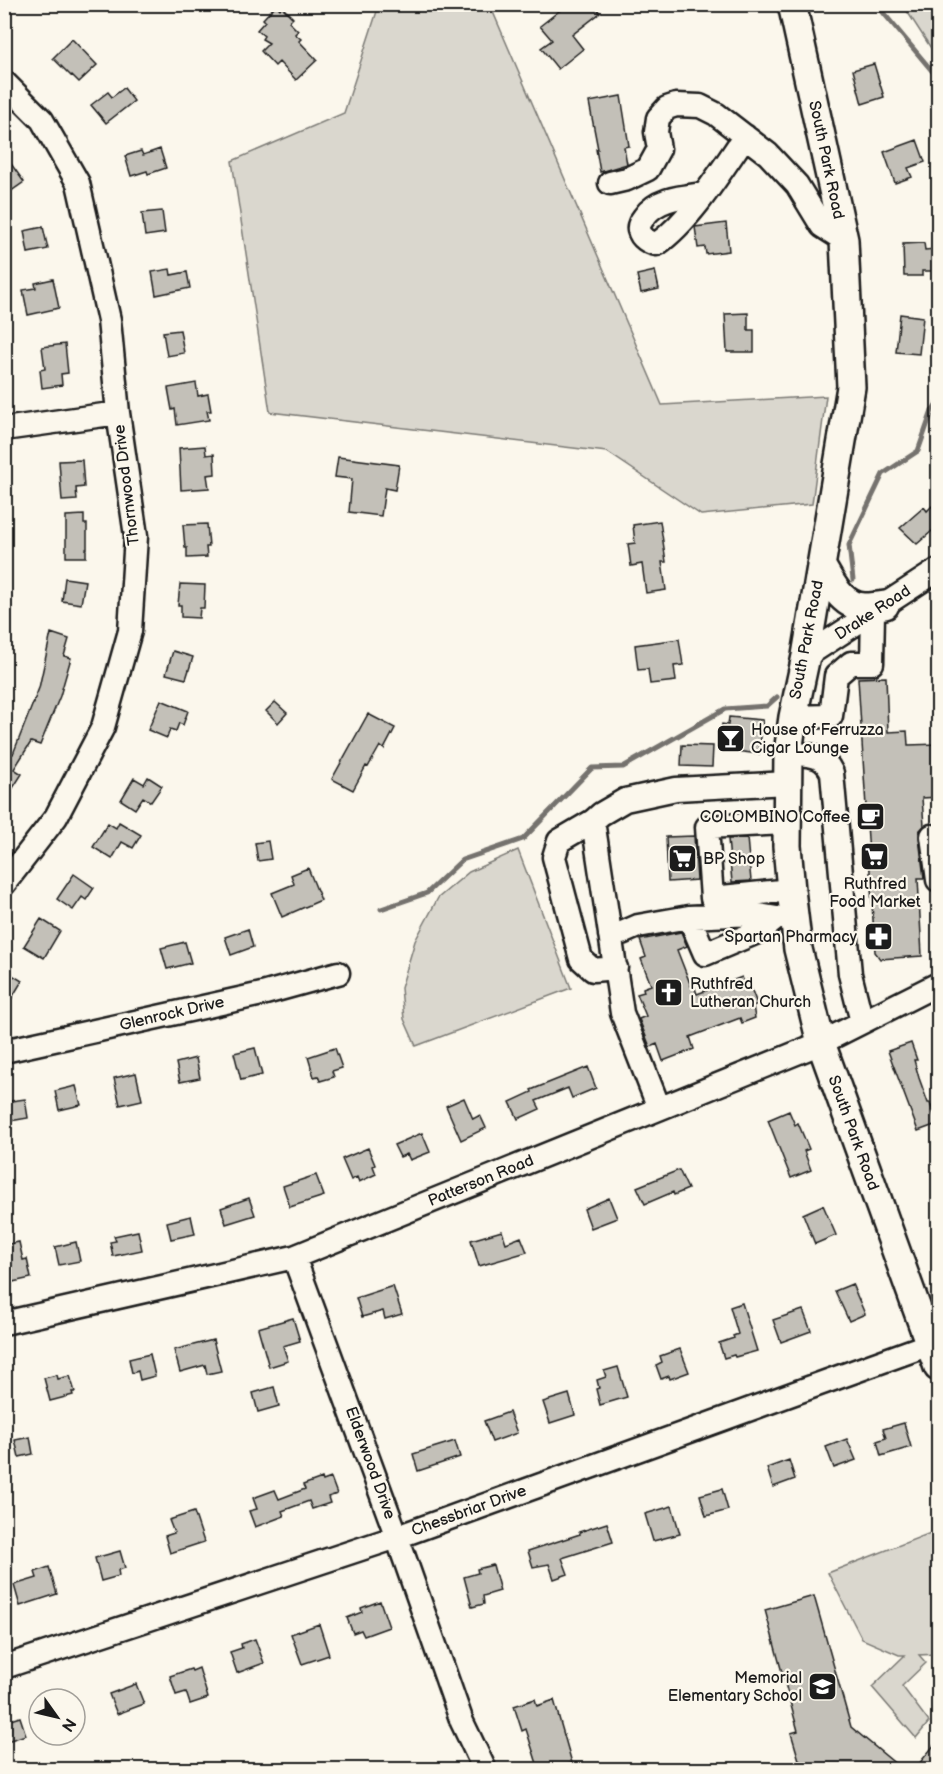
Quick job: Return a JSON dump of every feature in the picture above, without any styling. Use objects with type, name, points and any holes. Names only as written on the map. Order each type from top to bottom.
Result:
[{"type":"main road","name":"South Park Road","points":[[792,4],[844,240],[851,387],[788,753],[787,846],[791,890],[786,918],[798,949],[821,1043],[934,1355]]},
{"type":"main road","points":[[821,565],[835,590],[848,602],[879,609]]},
{"type":"street","name":"Thornwood Drive","points":[[4,82],[42,120],[78,183],[109,320],[118,413],[136,536],[130,632],[103,727],[56,817],[4,884]]},
{"type":"street","points":[[610,183],[627,179],[648,169],[659,149],[656,132],[658,118],[667,108],[676,105],[700,106],[716,114],[768,153],[797,185],[822,226],[844,240]]},
{"type":"street","points":[[704,194],[745,136]]},
{"type":"street","points":[[4,429],[118,413]]},
{"type":"street","name":"Drake Road","points":[[806,656],[939,570]]},
{"type":"street","points":[[793,717],[831,716],[844,669],[872,663],[879,609]]},
{"type":"street","points":[[788,753],[820,758],[827,763],[832,773],[850,974],[862,1022]]},
{"type":"street","points":[[616,968],[593,970],[581,959],[555,857],[559,841],[625,801],[676,789],[788,783]]},
{"type":"street","points":[[592,821],[622,1013],[659,1108]]},
{"type":"street","points":[[787,823],[707,827],[712,898],[791,890]]},
{"type":"street","points":[[932,836],[939,880]]},
{"type":"street","points":[[610,935],[638,926],[689,917],[753,914],[786,918]]},
{"type":"street","points":[[689,917],[705,954],[786,918]]},
{"type":"street","name":"Glenrock Drive","points":[[4,1051],[262,994],[338,973]]},
{"type":"street","name":"Patterson Road","points":[[4,1323],[294,1257],[821,1043],[939,984]]},
{"type":"street","name":"Elderwood Drive","points":[[294,1257],[462,1722],[485,1770]]},
{"type":"street","name":"Chessbriar Drive","points":[[4,1667],[934,1355]]},
{"type":"shaded area","points":[[379,5],[490,5],[662,405],[826,396],[812,504],[701,515],[607,452],[270,412],[232,161],[344,113]]},
{"type":"shaded area","points":[[903,5],[938,5],[938,59]]},
{"type":"shaded area","points":[[518,850],[571,988],[416,1046],[404,1019],[401,988],[415,941],[438,898],[469,872]]},
{"type":"shaded area","points":[[938,1530],[938,1654],[919,1655],[926,1663],[902,1686],[929,1722],[916,1738],[872,1687],[905,1655],[899,1655],[862,1639],[828,1573]]},
{"type":"building","points":[[568,4],[594,4],[600,13],[572,35],[583,49],[558,69],[541,48],[552,40],[540,26]]},
{"type":"building","points":[[276,5],[280,9],[282,7],[293,18],[289,22],[298,31],[295,34],[301,39],[299,41],[317,60],[296,80],[279,62],[275,66],[261,51],[269,43],[262,39],[264,36],[257,30],[265,21],[263,19]]},
{"type":"building","points":[[72,39],[97,65],[79,82],[53,58]]},
{"type":"building","points":[[874,64],[884,97],[862,104],[853,70]]},
{"type":"building","points":[[124,88],[134,101],[106,123],[91,105],[108,92],[112,97]]},
{"type":"building","points":[[621,96],[629,146],[624,147],[627,164],[600,172],[589,102]]},
{"type":"building","points":[[917,140],[925,162],[908,168],[912,177],[895,183],[884,152]]},
{"type":"building","points":[[160,149],[166,168],[148,174],[147,171],[131,176],[125,156],[141,151],[143,155]]},
{"type":"building","points":[[4,154],[24,182],[4,196]]},
{"type":"building","points":[[162,211],[165,233],[145,236],[142,213]]},
{"type":"building","points":[[726,223],[729,251],[706,254],[705,247],[698,248],[695,227]]},
{"type":"building","points":[[43,227],[48,249],[28,253],[24,231]]},
{"type":"building","points":[[924,243],[925,250],[935,249],[935,271],[922,271],[922,276],[904,276],[903,244]]},
{"type":"building","points":[[170,269],[171,275],[187,272],[190,288],[156,295],[152,272]]},
{"type":"building","points":[[655,271],[659,289],[641,293],[637,275]]},
{"type":"building","points":[[53,279],[59,308],[28,315],[23,290],[36,288],[35,283]]},
{"type":"building","points":[[748,313],[748,330],[754,330],[754,352],[727,352],[725,314]]},
{"type":"building","points":[[900,314],[923,317],[919,354],[896,352]]},
{"type":"building","points":[[180,330],[184,353],[167,356],[163,332]]},
{"type":"building","points":[[65,344],[68,373],[61,374],[62,385],[42,388],[40,370],[45,369],[42,347]]},
{"type":"building","points":[[196,383],[198,396],[208,394],[211,411],[207,411],[209,420],[177,425],[175,409],[172,410],[168,388]]},
{"type":"building","points":[[205,446],[206,455],[214,454],[215,474],[207,475],[209,488],[181,490],[179,448]]},
{"type":"building","points":[[338,457],[399,465],[395,490],[385,488],[381,516],[349,512],[352,479],[335,477]]},
{"type":"building","points":[[82,460],[84,487],[76,488],[77,500],[62,501],[59,461]]},
{"type":"building","points":[[932,506],[939,513],[939,525],[917,544],[900,528],[924,507],[927,511]]},
{"type":"building","points":[[84,515],[84,524],[87,524],[86,557],[66,557],[66,516]]},
{"type":"building","points":[[660,521],[666,562],[662,562],[666,590],[646,593],[642,564],[631,566],[628,544],[635,543],[633,525]]},
{"type":"building","points":[[207,524],[209,547],[206,547],[207,557],[187,558],[183,525]]},
{"type":"building","points":[[65,578],[85,581],[81,604],[62,601]]},
{"type":"building","points":[[180,584],[205,585],[204,608],[200,608],[199,618],[181,617],[181,605],[178,605]]},
{"type":"building","points":[[51,633],[69,639],[64,656],[71,658],[60,696],[40,745],[31,742],[14,769],[22,774],[4,802],[4,749],[13,754],[39,688]]},
{"type":"building","points":[[679,639],[683,665],[674,666],[676,681],[650,684],[648,669],[638,670],[635,645]]},
{"type":"building","points":[[173,651],[193,657],[186,679],[166,674]]},
{"type":"building","points":[[886,677],[888,732],[907,731],[908,745],[939,744],[939,797],[922,798],[924,826],[919,831],[919,838],[924,878],[918,878],[922,956],[880,959],[875,952],[858,678]]},
{"type":"building","points":[[161,700],[188,711],[183,725],[179,723],[176,731],[170,729],[167,738],[148,730]]},
{"type":"building","points":[[275,702],[287,713],[278,723],[266,711]]},
{"type":"building","points":[[368,714],[395,728],[384,749],[380,746],[368,767],[366,766],[353,790],[332,779]]},
{"type":"building","points":[[729,717],[763,720],[759,754],[719,749],[722,724],[728,725]]},
{"type":"building","points":[[682,745],[713,746],[712,767],[681,766]]},
{"type":"building","points":[[148,777],[162,786],[151,802],[143,797],[135,809],[121,800],[134,778],[144,784]]},
{"type":"building","points":[[119,822],[141,835],[133,848],[122,842],[112,859],[93,847],[108,823],[116,828]]},
{"type":"building","name":"BP Shop","points":[[694,836],[697,880],[668,882],[666,837]]},
{"type":"building","points":[[747,838],[751,881],[732,882],[728,839]]},
{"type":"building","points":[[268,841],[271,859],[258,861],[255,843]]},
{"type":"building","points":[[308,868],[321,900],[282,917],[272,893],[294,884],[291,875]]},
{"type":"building","points":[[74,874],[94,888],[86,900],[82,897],[73,910],[57,899]]},
{"type":"building","points":[[41,919],[60,931],[44,958],[24,946]]},
{"type":"building","points":[[248,929],[253,947],[231,955],[225,937]]},
{"type":"building","name":"Ruthfred Lutheran Church","points":[[681,932],[687,946],[677,950],[691,986],[694,985],[697,994],[742,977],[744,982],[748,980],[757,1004],[753,1006],[755,1018],[742,1023],[740,1018],[690,1037],[694,1049],[663,1061],[657,1044],[650,1047],[639,1019],[646,1016],[637,994],[644,992],[643,988],[651,985],[641,959],[646,957],[640,940]]},
{"type":"building","points":[[185,942],[191,963],[167,969],[161,948]]},
{"type":"building","points":[[4,970],[22,981],[4,1011]]},
{"type":"building","points":[[911,1043],[917,1060],[914,1060],[919,1078],[937,1124],[918,1131],[888,1051]]},
{"type":"building","points":[[255,1048],[262,1075],[241,1080],[234,1053]]},
{"type":"building","points":[[335,1048],[342,1068],[332,1071],[334,1077],[320,1081],[318,1076],[314,1077],[308,1057]]},
{"type":"building","points":[[196,1058],[200,1078],[180,1082],[176,1063]]},
{"type":"building","points":[[588,1067],[596,1088],[572,1098],[568,1088],[536,1101],[540,1109],[518,1119],[510,1102],[532,1092],[531,1090]]},
{"type":"building","points":[[136,1073],[142,1100],[120,1105],[114,1078]]},
{"type":"building","points":[[76,1086],[81,1105],[59,1110],[55,1091]]},
{"type":"building","points":[[464,1098],[473,1119],[480,1115],[486,1128],[461,1140],[446,1106]]},
{"type":"building","points":[[25,1099],[28,1118],[4,1122],[4,1102]]},
{"type":"building","points":[[789,1111],[795,1125],[798,1123],[809,1149],[804,1151],[811,1170],[791,1178],[768,1120]]},
{"type":"building","points":[[422,1133],[430,1152],[410,1160],[407,1154],[400,1157],[394,1145]]},
{"type":"building","points":[[368,1148],[376,1174],[359,1182],[357,1177],[351,1180],[342,1159]]},
{"type":"building","points":[[679,1170],[688,1189],[674,1195],[673,1192],[645,1204],[637,1187]]},
{"type":"building","points":[[316,1175],[324,1196],[290,1207],[283,1186]]},
{"type":"building","points":[[249,1198],[255,1215],[226,1224],[221,1208]]},
{"type":"building","points":[[609,1198],[617,1218],[591,1228],[584,1209]]},
{"type":"building","points":[[823,1205],[836,1235],[815,1244],[803,1214]]},
{"type":"building","points":[[191,1216],[195,1234],[171,1239],[167,1222]]},
{"type":"building","points":[[138,1231],[142,1250],[113,1256],[110,1242],[116,1241],[114,1236]]},
{"type":"building","points":[[502,1231],[506,1243],[521,1237],[527,1252],[479,1266],[471,1240]]},
{"type":"building","points":[[19,1242],[23,1260],[27,1259],[31,1278],[8,1283],[4,1268],[4,1245]]},
{"type":"building","points":[[76,1242],[80,1261],[59,1265],[55,1247]]},
{"type":"building","points":[[852,1284],[865,1314],[849,1321],[835,1291]]},
{"type":"building","points":[[393,1286],[402,1314],[385,1319],[383,1311],[362,1317],[356,1298]]},
{"type":"building","points":[[742,1303],[757,1351],[724,1358],[719,1343],[734,1338],[733,1336],[738,1334],[730,1307]]},
{"type":"building","points":[[803,1310],[811,1331],[781,1342],[773,1320]]},
{"type":"building","points":[[293,1318],[300,1341],[283,1346],[288,1361],[269,1367],[258,1328]]},
{"type":"building","points":[[213,1340],[221,1371],[207,1374],[205,1365],[180,1372],[174,1350]]},
{"type":"building","points":[[680,1349],[689,1372],[670,1379],[669,1376],[661,1379],[656,1365],[662,1362],[660,1356]]},
{"type":"building","points":[[150,1354],[155,1376],[140,1380],[138,1371],[132,1373],[129,1359]]},
{"type":"building","points":[[618,1367],[627,1397],[600,1405],[596,1389],[599,1388],[597,1380],[606,1377],[604,1371]]},
{"type":"building","points":[[57,1375],[58,1379],[70,1376],[75,1392],[72,1392],[73,1395],[50,1401],[44,1378]]},
{"type":"building","points":[[274,1387],[279,1406],[258,1412],[253,1393]]},
{"type":"building","points":[[569,1394],[575,1415],[550,1423],[543,1402]]},
{"type":"building","points":[[509,1412],[517,1433],[492,1442],[484,1421]]},
{"type":"building","points":[[904,1423],[911,1447],[881,1456],[877,1441],[886,1438],[883,1429]]},
{"type":"building","points":[[30,1437],[33,1454],[19,1457],[15,1440]]},
{"type":"building","points":[[847,1439],[856,1460],[834,1468],[826,1447]]},
{"type":"building","points":[[455,1441],[460,1457],[418,1471],[413,1454]]},
{"type":"building","points":[[789,1460],[795,1479],[773,1487],[767,1468]]},
{"type":"building","points":[[322,1478],[323,1481],[331,1478],[337,1494],[328,1497],[330,1503],[312,1509],[309,1501],[282,1511],[284,1516],[255,1527],[249,1511],[257,1509],[253,1498],[275,1490],[279,1499],[305,1489],[303,1485]]},
{"type":"building","points":[[722,1489],[728,1510],[706,1516],[700,1495]]},
{"type":"building","points":[[672,1506],[680,1534],[653,1541],[645,1514]]},
{"type":"building","points":[[194,1512],[204,1542],[170,1553],[165,1536],[174,1533],[169,1520]]},
{"type":"building","points":[[607,1523],[613,1542],[562,1558],[568,1574],[554,1579],[549,1564],[533,1567],[528,1551]]},
{"type":"building","points":[[120,1551],[125,1568],[118,1570],[119,1576],[101,1581],[95,1558]]},
{"type":"building","points":[[493,1565],[500,1591],[483,1596],[484,1604],[472,1607],[464,1577],[478,1573],[477,1569]]},
{"type":"building","points":[[49,1567],[57,1594],[20,1606],[14,1585],[37,1578],[35,1572]]},
{"type":"building","name":"Memorial Elementary School","points":[[814,1596],[851,1727],[903,1770],[811,1770],[799,1760],[791,1733],[798,1731],[765,1610]]},
{"type":"building","points":[[380,1601],[389,1627],[364,1636],[361,1630],[353,1633],[347,1618],[362,1612],[361,1608]]},
{"type":"building","points":[[319,1624],[329,1655],[302,1664],[291,1634]]},
{"type":"building","points":[[255,1639],[264,1663],[237,1673],[230,1652],[242,1648],[241,1644]]},
{"type":"building","points":[[199,1668],[208,1698],[190,1704],[186,1692],[176,1695],[170,1676]]},
{"type":"building","points":[[136,1684],[144,1704],[117,1714],[109,1694]]},
{"type":"building","points":[[535,1699],[537,1706],[554,1700],[572,1763],[551,1770],[539,1770],[526,1729],[522,1731],[514,1706]]},
{"type":"building","points":[[20,1717],[26,1735],[4,1742],[4,1722]]},
{"type":"building","points":[[939,1739],[939,1770],[914,1770]]},
{"type":"waterway","points":[[876,4],[938,78]]},
{"type":"waterway","points":[[853,580],[849,545],[883,474],[918,451],[932,411],[938,402]]},
{"type":"waterway","points":[[381,909],[427,893],[462,860],[523,839],[592,768],[623,767],[725,709],[767,706],[777,697]]},
{"type":"place","name":"House of Ferruzza Cigar Lounge","points":[[730,739]]},
{"type":"place","name":"COLOMBINO Coffee","points":[[871,817]]},
{"type":"place","name":"Ruthfred Food Market","points":[[875,856]]},
{"type":"place","name":"BP Shop","points":[[682,859]]},
{"type":"place","name":"Spartan Pharmacy","points":[[878,937]]},
{"type":"place","name":"Ruthfred Lutheran Church","points":[[669,993]]},
{"type":"place","name":"Memorial Elementary School","points":[[823,1687]]}]
